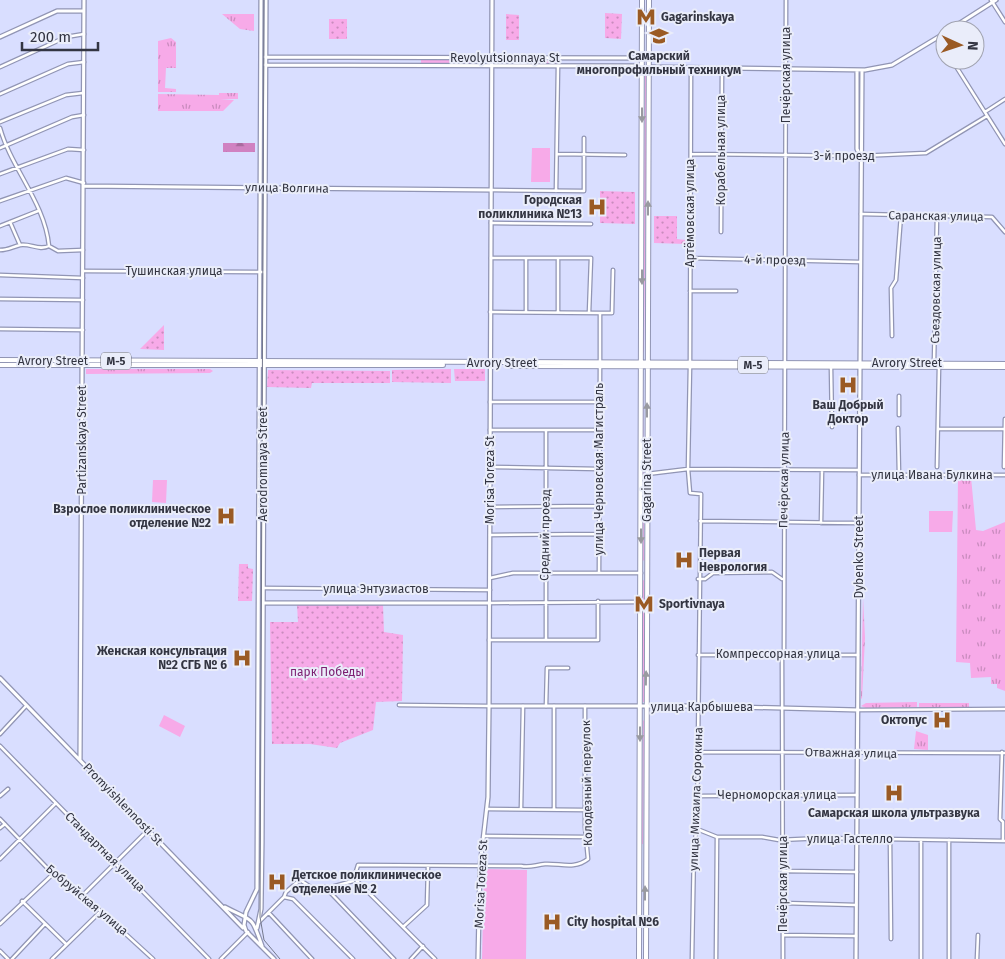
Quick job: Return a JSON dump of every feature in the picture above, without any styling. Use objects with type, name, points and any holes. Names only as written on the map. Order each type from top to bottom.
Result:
[{"type":"main road","name":"Partizanskaya Street","points":[[80,760],[84,0]]},
{"type":"main road","name":"Aerodromnaya Street","points":[[257,928],[259,922],[262,860],[263,588],[259,272],[261,0]]},
{"type":"main road","name":"Aerodromnaya Street","points":[[247,931],[245,915],[254,898],[257,884],[266,0]]},
{"type":"main road","name":"Morisa Toreza St","points":[[478,959],[480,866],[487,809],[489,706],[492,0]]},
{"type":"main road","name":"Gagarina Street","points":[[639,959],[642,0]]},
{"type":"main road","name":"Gagarina Street","points":[[646,959],[649,0]]},
{"type":"main road","points":[[964,20],[993,1]]},
{"type":"main road","points":[[0,37],[57,11],[84,10]]},
{"type":"main road","points":[[642,66],[857,71],[892,65],[935,40]]},
{"type":"main road","name":"Revolyutsionnaya St","points":[[261,57],[642,58]]},
{"type":"main road","points":[[283,58],[281,62],[284,65]]},
{"type":"main road","points":[[564,58],[564,66]]},
{"type":"main road","points":[[642,58],[649,67]]},
{"type":"main road","name":"Revolyutsionnaya St","points":[[261,65],[642,66]]},
{"type":"main road","name":"Dybenko Street","points":[[856,959],[862,70]]},
{"type":"main road","name":"Dybenko Street","points":[[857,71],[860,153]]},
{"type":"main road","name":"улица Волгина","points":[[84,184],[491,190]]},
{"type":"main road","name":"Avrory Street","points":[[0,360],[83,363]]},
{"type":"main road","name":"Avrory Street","points":[[0,365],[83,363],[600,364],[690,361],[831,365],[1005,365]]},
{"type":"main road","name":"Avrory Street","points":[[785,364],[934,363],[1005,365]]},
{"type":"main road","points":[[641,573],[647,573]]},
{"type":"main road","name":"улица Энтузиастов","points":[[263,602],[489,603]]},
{"type":"main road","name":"Promyishlennosti St","points":[[0,678],[274,959]]},
{"type":"main road","name":"улица Карбышева","points":[[489,706],[698,706],[858,710]]},
{"type":"main road","points":[[640,718],[646,718]]},
{"type":"main road","points":[[220,904],[252,920]]},
{"type":"main road","points":[[252,920],[245,920],[247,931],[254,934],[257,928]]},
{"type":"main road","name":"Promyishlennosti St","points":[[252,920],[257,928],[262,946]]},
{"type":"main road","points":[[639,951],[646,951]]},
{"type":"street","name":"Печёрская улица","points":[[783,959],[784,794],[782,658],[784,654],[782,522],[786,260],[786,0]]},
{"type":"street","points":[[993,1],[1005,22]]},
{"type":"street","points":[[0,66],[66,37],[84,34]]},
{"type":"street","points":[[0,94],[68,64],[84,62]]},
{"type":"street","points":[[556,191],[558,66]]},
{"type":"street","name":"Артёмовская улица","points":[[688,469],[691,68]]},
{"type":"street","name":"Корабельная улица","points":[[721,232],[722,68]]},
{"type":"street","points":[[958,70],[1005,144]]},
{"type":"street","points":[[0,122],[66,95],[84,93]]},
{"type":"street","points":[[985,112],[1005,99]]},
{"type":"street","points":[[0,148],[72,117],[84,115]]},
{"type":"street","name":"3-й проезд","points":[[690,154],[785,156],[926,153],[987,116]]},
{"type":"street","points":[[0,128],[16,167],[31,189],[49,246],[58,251],[83,250]]},
{"type":"street","points":[[491,190],[584,191],[584,138]]},
{"type":"street","points":[[0,174],[68,149],[84,150]]},
{"type":"street","points":[[557,154],[625,155]]},
{"type":"street","name":"улица Волгина","points":[[0,201],[66,178],[84,184]]},
{"type":"street","points":[[0,226],[38,211]]},
{"type":"street","name":"Саранская улица","points":[[860,214],[992,217],[1005,232]]},
{"type":"street","points":[[892,336],[891,288],[896,280],[901,215]]},
{"type":"street","name":"Съездовская улица","points":[[934,363],[938,216]]},
{"type":"street","points":[[10,222],[20,245]]},
{"type":"street","points":[[491,223],[591,224]]},
{"type":"street","points":[[0,250],[10,250],[20,245],[44,248],[49,246]]},
{"type":"street","points":[[491,258],[558,260],[591,258],[589,313]]},
{"type":"street","name":"4-й проезд","points":[[690,258],[860,262]]},
{"type":"street","points":[[526,259],[526,312]]},
{"type":"street","points":[[558,260],[558,312]]},
{"type":"street","points":[[490,312],[612,313],[613,270]]},
{"type":"street","name":"Тушинская улица","points":[[83,271],[264,272]]},
{"type":"street","points":[[0,276],[83,278]]},
{"type":"street","points":[[690,291],[736,291]]},
{"type":"street","points":[[0,299],[83,300]]},
{"type":"street","name":"улица Черновская Магистраль","points":[[599,573],[600,313]]},
{"type":"street","points":[[0,329],[83,330]]},
{"type":"street","points":[[831,365],[832,427]]},
{"type":"street","points":[[936,467],[939,366]]},
{"type":"street","points":[[898,396],[898,415]]},
{"type":"street","points":[[490,402],[600,402]]},
{"type":"street","points":[[1004,467],[1005,419]]},
{"type":"street","points":[[898,428],[899,475]]},
{"type":"street","points":[[938,429],[1005,429]]},
{"type":"street","points":[[490,430],[600,430]]},
{"type":"street","name":"Средний проезд","points":[[546,430],[546,573],[544,603],[546,639]]},
{"type":"street","points":[[490,467],[599,469]]},
{"type":"street","name":"улица Ивана Булкина","points":[[648,474],[688,469],[859,470]]},
{"type":"street","name":"улица Михаила Сорокина","points":[[688,469],[690,493],[701,494],[698,579],[697,829],[694,847],[692,959]]},
{"type":"street","points":[[821,523],[822,470]]},
{"type":"street","name":"улица Ивана Булкина","points":[[859,475],[1005,475]]},
{"type":"street","points":[[490,507],[599,506]]},
{"type":"street","points":[[700,521],[859,523]]},
{"type":"street","points":[[490,535],[546,536],[599,534]]},
{"type":"street","points":[[698,579],[705,579],[713,573],[772,572],[777,573],[783,579]]},
{"type":"street","points":[[490,578],[508,574],[641,573]]},
{"type":"street","name":"улица Энтузиастов","points":[[263,588],[490,590]]},
{"type":"street","points":[[489,640],[598,640],[598,601]]},
{"type":"street","points":[[489,603],[586,604],[598,601],[640,602]]},
{"type":"street","name":"Компрессорная улица","points":[[698,655],[858,654]]},
{"type":"street","points":[[546,706],[547,668],[568,668]]},
{"type":"street","points":[[0,734],[26,706]]},
{"type":"street","name":"улица Карбышева","points":[[399,706],[489,706]]},
{"type":"street","points":[[521,809],[523,706]]},
{"type":"street","points":[[554,706],[554,809]]},
{"type":"street","name":"Колодезный переулок","points":[[480,866],[521,866],[530,868],[550,864],[560,867],[580,864],[588,859],[585,810],[585,706]]},
{"type":"street","name":"улица Карбышева","points":[[858,710],[1005,710]]},
{"type":"street","name":"Стандартная улица","points":[[0,746],[116,862],[209,959]]},
{"type":"street","name":"Отважная улица","points":[[698,752],[1004,753]]},
{"type":"street","points":[[1004,753],[1000,819],[1003,822],[1004,841]]},
{"type":"street","points":[[0,796],[8,788]]},
{"type":"street","name":"Черноморская улица","points":[[697,796],[857,795]]},
{"type":"street","points":[[0,859],[56,803]]},
{"type":"street","points":[[487,809],[585,810]]},
{"type":"street","name":"Бобруйская улица","points":[[0,819],[53,874],[83,895],[154,959]]},
{"type":"street","points":[[0,828],[5,824]]},
{"type":"street","name":"улица Гастелло","points":[[697,829],[717,837],[762,837],[784,840],[1004,841]]},
{"type":"street","points":[[83,895],[148,830]]},
{"type":"street","points":[[484,836],[588,837]]},
{"type":"street","points":[[716,959],[717,837]]},
{"type":"street","points":[[890,839],[891,939]]},
{"type":"street","points":[[921,840],[921,959]]},
{"type":"street","points":[[949,840],[949,959]]},
{"type":"street","points":[[259,922],[270,913],[286,892],[300,880],[317,890],[353,881],[358,865],[480,866]]},
{"type":"street","points":[[404,926],[427,905],[428,866]]},
{"type":"street","points":[[784,871],[856,872]]},
{"type":"street","points":[[0,924],[22,901],[53,874]]},
{"type":"street","points":[[355,878],[436,959]]},
{"type":"street","points":[[325,887],[394,959]]},
{"type":"street","points":[[284,897],[293,899],[353,959]]},
{"type":"street","points":[[22,901],[66,944]]},
{"type":"street","points":[[784,903],[856,905]]},
{"type":"street","points":[[52,959],[100,912]]},
{"type":"street","points":[[270,913],[312,959]]},
{"type":"street","points":[[0,952],[10,959],[45,924]]},
{"type":"street","points":[[221,959],[247,931]]},
{"type":"street","points":[[783,935],[856,936]]},
{"type":"street","points":[[977,959],[978,935]]},
{"type":"street","points":[[411,959],[423,946]]},
{"type":"green space","points":[[605,13],[622,14],[621,39],[605,38]]},
{"type":"green space","points":[[222,14],[254,14],[254,31],[240,29]]},
{"type":"green space","points":[[506,14],[519,15],[519,40],[506,40]]},
{"type":"green space","points":[[329,19],[347,19],[347,39],[329,39]]},
{"type":"green space","points":[[171,38],[176,42],[176,68],[166,68],[165,88],[176,89],[176,92],[158,92],[158,41]]},
{"type":"green space","points":[[421,60],[484,60],[484,65],[421,65]]},
{"type":"green space","points":[[500,60],[559,60],[559,65],[500,65]]},
{"type":"green space","points":[[645,74],[647,75],[644,353],[643,352]]},
{"type":"green space","points":[[219,93],[238,93],[238,99],[220,99],[234,100],[223,111],[158,111],[158,94],[219,95]]},
{"type":"green space","points":[[223,143],[255,143],[255,152],[223,152]]},
{"type":"green space","points":[[532,148],[550,148],[550,182],[531,182]]},
{"type":"green space","points":[[600,191],[635,192],[635,224],[600,223]]},
{"type":"green space","points":[[654,216],[677,216],[677,239],[686,240],[686,244],[654,243]]},
{"type":"green space","points":[[164,325],[164,350],[140,349]]},
{"type":"green space","points":[[86,369],[210,369],[213,371],[210,373],[86,374]]},
{"type":"green space","points":[[451,369],[451,383],[392,382],[392,370]]},
{"type":"green space","points":[[454,369],[485,369],[485,381],[455,381]]},
{"type":"green space","points":[[268,370],[390,371],[390,383],[312,383],[311,388],[267,387]]},
{"type":"green space","points":[[644,375],[644,561],[643,560]]},
{"type":"green space","points":[[958,477],[971,477],[976,530],[983,531],[1005,522],[1005,691],[997,688],[997,684],[991,684],[991,677],[971,678],[970,663],[956,662]]},
{"type":"green space","points":[[153,480],[167,480],[166,503],[152,502]]},
{"type":"green space","points":[[929,511],[953,511],[952,532],[929,532]]},
{"type":"green space","points":[[239,564],[248,564],[248,568],[253,569],[252,601],[238,601]]},
{"type":"green space","points":[[644,580],[644,702],[643,702],[642,581]]},
{"type":"green space","points":[[863,597],[865,638],[862,699],[861,698]]},
{"type":"green space","name":"парк Победы","points":[[297,605],[383,605],[384,632],[403,635],[402,701],[376,702],[373,730],[340,743],[337,748],[310,744],[272,744],[270,622],[298,622]]},
{"type":"green space","points":[[917,702],[917,707],[866,708],[861,706],[866,703]]},
{"type":"green space","points":[[919,703],[969,703],[969,708],[919,708]]},
{"type":"green space","points":[[164,715],[185,726],[180,737],[159,726]]},
{"type":"green space","points":[[643,720],[644,721],[642,844]]},
{"type":"green space","points":[[916,731],[928,735],[928,750],[914,749]]},
{"type":"green space","points":[[484,869],[527,870],[526,959],[482,959]]},
{"type":"tram line","points":[[264,0],[260,917],[264,940],[280,959]]},
{"type":"place","name":"Gagarinskaya","points":[[646,17]]},
{"type":"place","name":"Самарский многопрофильный техникум","points":[[659,36]]},
{"type":"place","name":"Городская поликлиника №13","points":[[597,207]]},
{"type":"place","name":"Ваш Добрый Доктор","points":[[848,385]]},
{"type":"place","name":"Взрослое поликлиническое отделение №2","points":[[226,516]]},
{"type":"place","name":"Первая Неврология","points":[[684,560]]},
{"type":"place","name":"Sportivnaya","points":[[644,604]]},
{"type":"place","name":"Женская консультация №2 СГБ № 6","points":[[242,658]]},
{"type":"place","name":"Октопус","points":[[942,720]]},
{"type":"place","name":"Самарская школа ультразвука","points":[[894,793]]},
{"type":"place","name":"Детское поликлиническое отделение № 2","points":[[277,882]]},
{"type":"place","name":"City hospital №6","points":[[552,922]]}]
